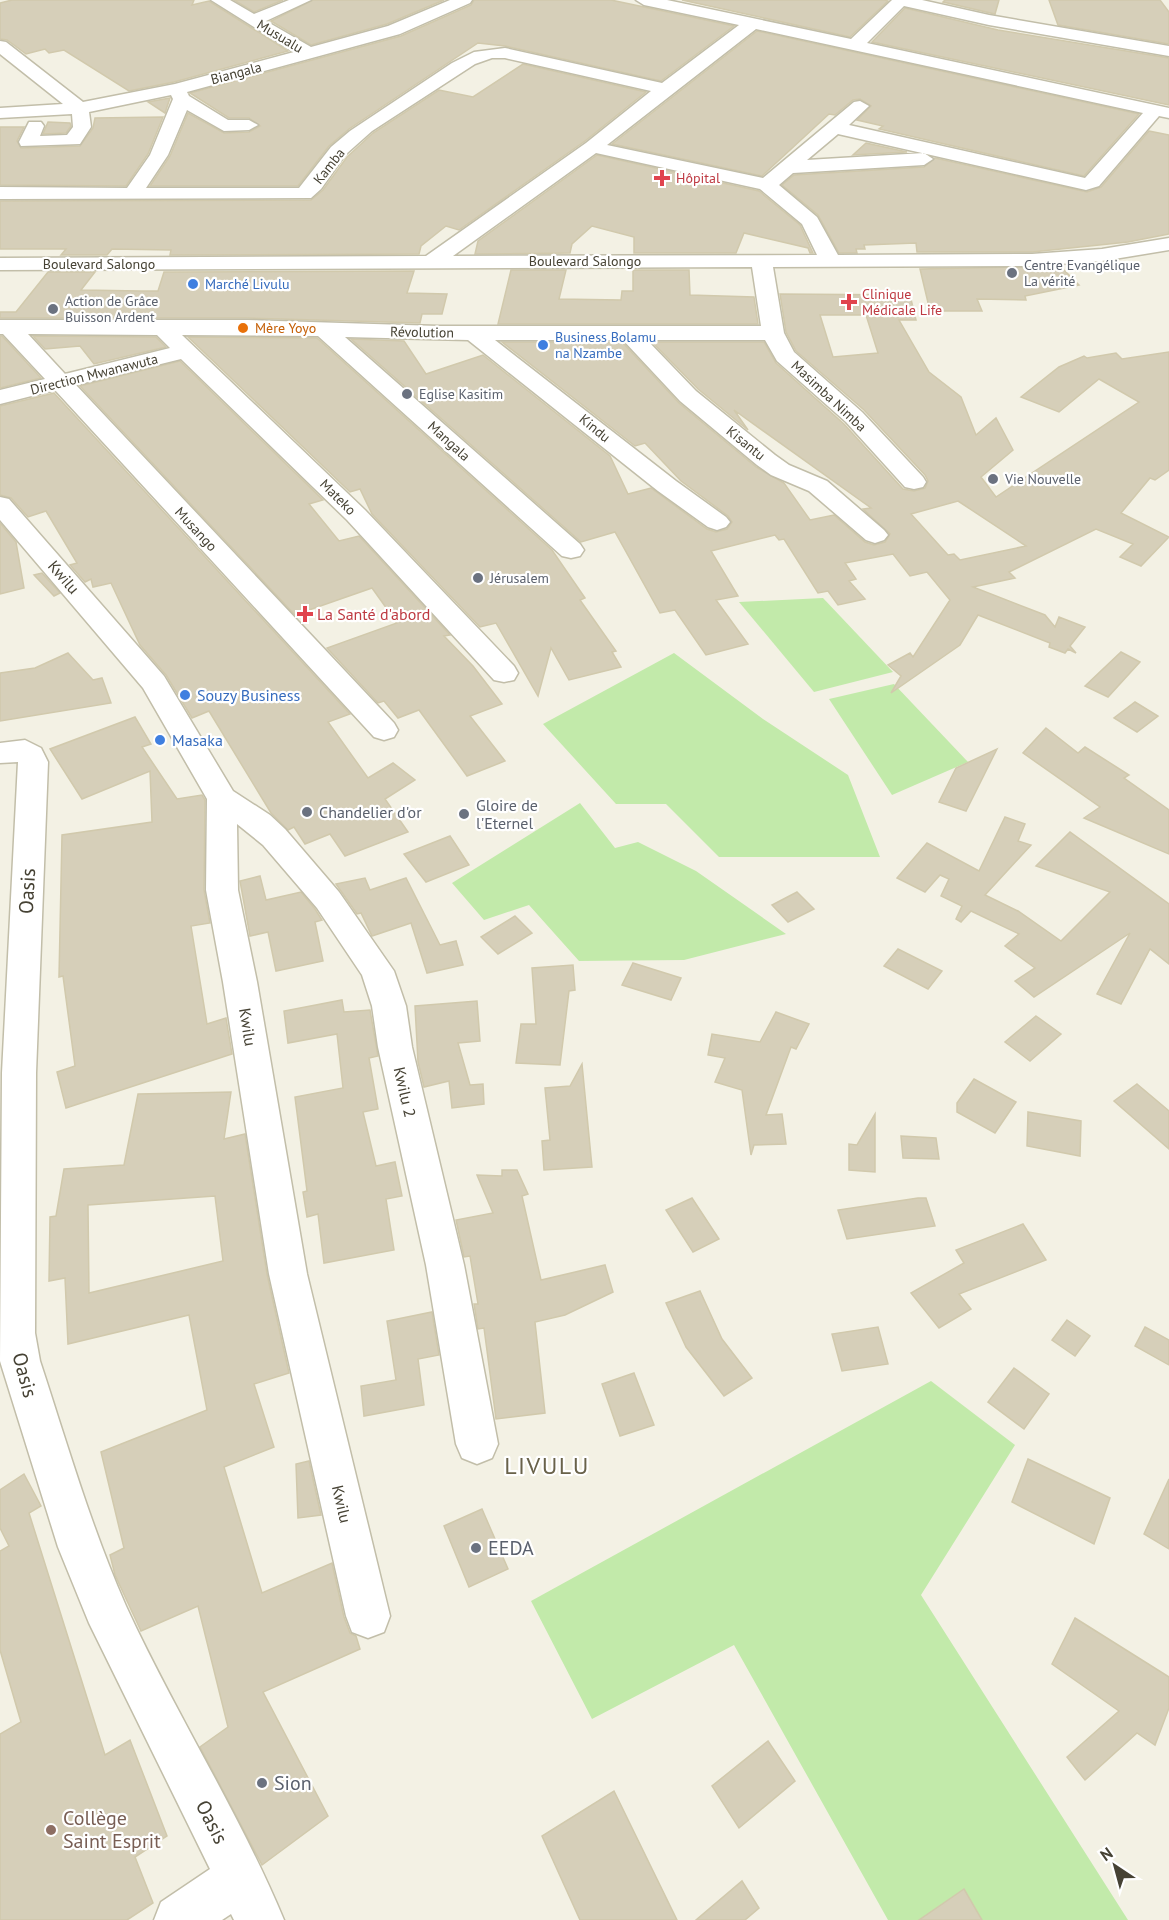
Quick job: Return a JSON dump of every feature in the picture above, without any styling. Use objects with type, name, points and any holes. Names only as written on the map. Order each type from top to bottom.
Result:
[{"type":"street","name":"Musualu","points":[[219,0],[310,54]]},
{"type":"street","points":[[254,20],[303,0]]},
{"type":"street","name":"Biangala","points":[[0,113],[80,108],[179,94],[394,30],[464,0]]},
{"type":"street","points":[[644,0],[1162,111]]},
{"type":"street","points":[[855,45],[901,1],[989,20],[1169,51]]},
{"type":"street","points":[[433,261],[593,147],[664,89],[752,24]]},
{"type":"street","points":[[1107,39],[1169,37]]},
{"type":"street","points":[[0,46],[80,108],[82,127],[73,140],[28,142],[35,126]]},
{"type":"street","name":"Kamba","points":[[0,193],[304,194],[312,189],[337,152],[365,128],[390,109],[424,92],[456,68],[486,53],[505,53],[664,89]]},
{"type":"street","points":[[132,194],[159,155],[179,94],[224,126],[249,125]]},
{"type":"street","points":[[767,185],[837,128],[860,106]]},
{"type":"street","points":[[837,128],[1086,184],[1092,182],[1162,111]]},
{"type":"street","points":[[593,147],[767,185],[810,221],[830,259]]},
{"type":"street","points":[[791,166],[962,157]]},
{"type":"street","name":"Boulevard Salongo","points":[[0,264],[1066,259],[1169,244]]},
{"type":"street","points":[[762,262],[773,333]]},
{"type":"street","name":"Révolution","points":[[5,327],[163,329],[248,327],[326,331],[473,333],[773,333]]},
{"type":"street","name":"Musango","points":[[5,327],[384,730]]},
{"type":"street","name":"Mateko","points":[[163,329],[356,515],[504,673]]},
{"type":"street","name":"Mangala","points":[[326,331],[572,550]]},
{"type":"street","name":"Kindu","points":[[473,333],[667,486],[717,522]]},
{"type":"street","name":"Kisantu","points":[[629,333],[688,396],[740,439],[780,470],[818,486],[875,535]]},
{"type":"street","name":"Masimba Nimba","points":[[773,333],[785,356],[854,417],[914,482]]},
{"type":"street","name":"Direction Mwanawuta","points":[[0,397],[187,351]]},
{"type":"street","name":"Kwilu","points":[[0,504],[154,683],[222,799],[222,890],[240,982],[288,1274],[369,1616]]},
{"type":"street","name":"Oasis","points":[[12,751],[32,755],[33,762],[19,1073],[15,1333],[20,1361],[81,1547],[111,1623],[250,1899]]},
{"type":"street","name":"Kwilu 2","points":[[222,799],[259,823],[274,837],[328,900],[376,971],[389,1006],[395,1047],[445,1265],[477,1444]]},
{"type":"street","points":[[179,1920],[250,1899]]},
{"type":"green space","points":[[823,598],[893,672],[814,692],[739,602]]},
{"type":"green space","points":[[674,653],[763,719],[848,775],[880,857],[719,857],[666,804],[616,804],[543,724]]},
{"type":"green space","points":[[894,684],[968,762],[892,795],[829,699]]},
{"type":"green space","points":[[580,803],[615,848],[638,842],[696,871],[786,934],[684,960],[579,961],[529,905],[484,920],[452,883]]},
{"type":"green space","points":[[931,1381],[1015,1445],[921,1595],[1128,1920],[888,1920],[734,1645],[592,1719],[531,1601]]},
{"type":"building","points":[[12,0],[194,0],[192,5],[209,1],[288,51],[174,82],[129,91],[64,50],[49,53],[45,49],[26,54],[7,40],[0,39],[0,3]]},
{"type":"building","points":[[234,0],[283,0],[254,12]]},
{"type":"building","points":[[313,0],[444,0],[387,24],[311,45],[271,21]]},
{"type":"building","points":[[474,0],[611,0],[734,26],[661,81],[505,46],[478,43],[349,129],[329,146],[298,186],[150,186],[170,156],[188,113],[224,133],[249,132],[260,126],[249,118],[229,118],[190,93],[401,36],[471,5]]},
{"type":"building","points":[[682,0],[885,0],[888,1],[850,37]]},
{"type":"building","points":[[945,0],[999,0],[995,14],[943,2]]},
{"type":"building","points":[[1049,0],[1160,0],[1169,12],[1169,44],[1058,25]]},
{"type":"building","points":[[905,8],[998,30],[1169,58],[1169,105],[872,42]]},
{"type":"building","points":[[757,31],[1139,114],[1084,176],[879,129],[883,126],[857,120],[871,106],[860,99],[853,100],[835,115],[829,114],[762,176],[612,144]]},
{"type":"building","points":[[523,64],[646,92],[585,141],[459,230],[446,226],[421,246],[419,254],[170,255],[171,250],[112,249],[107,255],[61,255],[66,249],[0,249],[0,201],[311,200],[323,190],[347,157],[373,133],[439,90],[473,97]]},
{"type":"building","points":[[170,98],[165,113],[148,102]]},
{"type":"building","points":[[163,117],[148,154],[126,186],[0,185],[0,127],[24,127],[17,141],[21,148],[80,146],[93,128],[95,118]]},
{"type":"building","points":[[48,122],[70,123],[71,126],[66,133],[43,134]]},
{"type":"building","points":[[1149,131],[1169,135],[1169,234],[1128,242],[1032,252],[917,252],[916,243],[864,245],[865,249],[856,249],[857,253],[839,253],[818,215],[782,185],[794,175],[924,167],[935,158],[1087,192],[1101,187]]},
{"type":"building","points":[[866,143],[907,152],[853,155]]},
{"type":"building","points":[[597,155],[759,191],[800,225],[813,253],[810,253],[808,248],[744,233],[736,253],[634,253],[634,237],[592,226],[572,244],[570,253],[475,254],[478,241]]},
{"type":"building","points":[[1060,266],[1079,285],[1025,296],[1026,300],[977,299],[982,311],[930,311],[920,269]]},
{"type":"building","points":[[511,270],[566,270],[559,299],[621,300],[622,291],[633,291],[633,270],[689,270],[690,295],[754,297],[758,324],[498,324]]},
{"type":"building","points":[[414,271],[407,293],[447,294],[442,314],[422,314],[420,323],[247,318],[0,318],[0,312],[16,312],[48,272],[95,272],[81,290],[158,291],[164,272]]},
{"type":"building","points":[[780,294],[910,295],[916,320],[899,320],[929,372],[961,397],[976,435],[996,418],[1013,450],[981,477],[996,497],[1139,402],[1099,379],[1059,412],[1021,397],[1059,367],[1084,356],[1087,358],[1116,353],[1122,359],[1169,352],[1169,470],[1155,480],[1150,478],[1121,513],[1169,537],[1141,566],[1120,557],[1133,544],[1096,529],[1009,572],[1015,578],[973,587],[1045,615],[1055,627],[1059,617],[1085,627],[1070,646],[1076,653],[1068,649],[1065,653],[1049,647],[1050,643],[978,615],[960,645],[891,693],[901,676],[888,665],[910,653],[913,657],[950,600],[927,572],[910,576],[893,554],[845,563],[856,579],[849,581],[865,599],[838,605],[828,591],[818,593],[784,539],[779,540],[775,535],[711,551],[738,596],[716,600],[748,644],[706,655],[675,610],[660,613],[615,532],[581,542],[351,339],[404,341],[426,374],[483,355],[610,456],[628,494],[651,488],[707,529],[716,532],[727,529],[732,522],[728,516],[681,481],[645,443],[635,446],[502,342],[622,342],[679,403],[756,467],[784,483],[810,520],[834,515],[865,542],[874,545],[885,542],[890,534],[863,509],[871,508],[734,410],[748,430],[698,389],[652,342],[764,342],[776,363],[844,424],[903,489],[914,491],[925,488],[928,481],[925,475],[864,410],[796,351],[786,332]],"holes":[[[820,315],[866,315],[878,353],[833,357]],[[958,501],[1026,546],[960,560],[954,554],[948,555],[911,514]]]},
{"type":"building","points":[[0,336],[2,336],[41,378],[0,388]]},
{"type":"building","points":[[33,336],[156,337],[166,347],[94,364],[80,346],[45,349]]},
{"type":"building","points":[[188,337],[317,338],[552,550],[585,598],[580,600],[616,651],[612,652],[621,667],[569,680],[551,648],[538,696],[496,623],[480,627],[372,514],[360,489],[350,492]]},
{"type":"building","points":[[180,361],[323,500],[309,504],[339,541],[359,536],[450,635],[444,636],[473,666],[502,704],[470,716],[505,761],[467,776],[419,710],[398,718],[384,701],[378,703],[327,648],[397,623],[372,588],[295,615],[80,386]]},
{"type":"building","points":[[54,393],[350,714],[328,722],[368,778],[393,763],[415,780],[385,799],[408,832],[345,856],[330,834],[305,844],[294,827],[288,830],[271,813],[209,711],[192,718],[166,675],[140,645],[111,583],[93,587],[91,579],[85,582],[70,565],[77,563],[46,511],[28,517],[11,498],[0,495],[0,406]]},
{"type":"building","points":[[0,523],[16,542],[24,588],[0,594]]},
{"type":"building","points":[[42,573],[60,593],[54,596],[34,575]]},
{"type":"building","points":[[1121,652],[1140,662],[1108,697],[1085,686]]},
{"type":"building","points":[[68,653],[93,680],[102,678],[111,703],[0,721],[0,673],[35,668]]},
{"type":"building","points":[[1135,702],[1158,716],[1137,732],[1114,718]]},
{"type":"building","points":[[135,717],[151,744],[142,747],[177,799],[202,795],[205,800],[204,890],[210,923],[191,926],[207,1024],[226,1018],[232,1054],[66,1108],[57,1072],[75,1066],[63,976],[59,977],[62,835],[152,822],[150,771],[82,799],[50,749]]},
{"type":"building","points":[[1046,728],[1078,753],[1085,747],[1129,775],[1124,778],[1169,810],[1169,854],[1084,818],[1100,807],[1023,753]]},
{"type":"building","points":[[997,749],[966,811],[939,802],[956,768]]},
{"type":"building","points":[[1005,817],[1025,824],[1018,841],[1031,845],[985,895],[1018,911],[1061,941],[1110,892],[1036,866],[1070,832],[1169,904],[1169,964],[1150,949],[1121,1004],[1097,994],[1130,933],[1034,997],[1015,981],[1035,968],[1005,946],[1019,934],[971,911],[961,922],[956,919],[962,906],[941,896],[949,879],[940,875],[925,892],[897,878],[927,843],[979,871]]},
{"type":"building","points":[[450,836],[469,865],[426,882],[404,854]]},
{"type":"building","points":[[260,876],[266,900],[301,892],[315,909],[322,920],[315,922],[323,961],[276,971],[268,932],[250,936],[240,881]]},
{"type":"building","points":[[365,878],[370,890],[406,878],[440,945],[456,941],[463,965],[427,973],[411,923],[372,936],[361,913],[357,914],[336,884]]},
{"type":"building","points":[[797,892],[814,909],[788,922],[772,905]]},
{"type":"building","points":[[515,916],[532,933],[498,954],[481,937]]},
{"type":"building","points":[[898,949],[942,971],[928,989],[884,966]]},
{"type":"building","points":[[633,963],[681,978],[671,1000],[622,985]]},
{"type":"building","points":[[573,965],[575,990],[569,991],[560,1065],[516,1063],[521,1024],[536,1024],[532,968]]},
{"type":"building","points":[[342,1000],[344,1012],[370,1010],[378,1056],[369,1058],[378,1109],[363,1112],[376,1166],[395,1162],[402,1196],[386,1199],[394,1250],[324,1263],[318,1214],[307,1217],[303,1192],[307,1191],[295,1097],[343,1088],[337,1034],[288,1043],[284,1011]]},
{"type":"building","points":[[477,1001],[480,1041],[458,1043],[470,1085],[483,1084],[484,1104],[452,1108],[449,1081],[424,1087],[418,1062],[415,1006]]},
{"type":"building","points":[[776,1012],[809,1024],[796,1049],[791,1047],[766,1115],[782,1114],[786,1144],[754,1145],[751,1155],[742,1090],[715,1082],[725,1058],[708,1055],[712,1034],[760,1042]]},
{"type":"building","points":[[1036,1016],[1061,1034],[1030,1061],[1005,1042]]},
{"type":"building","points":[[582,1064],[592,1167],[544,1170],[542,1141],[550,1140],[545,1088],[570,1086]]},
{"type":"building","points":[[974,1079],[1016,1102],[995,1133],[957,1112],[957,1103]]},
{"type":"building","points":[[1137,1084],[1169,1111],[1169,1149],[1114,1101]]},
{"type":"building","points":[[231,1092],[224,1139],[245,1134],[267,1274],[289,1373],[254,1384],[274,1447],[224,1467],[262,1593],[332,1563],[344,1617],[350,1633],[356,1636],[360,1649],[263,1692],[328,1816],[262,1865],[200,1747],[228,1727],[198,1606],[141,1631],[115,1575],[110,1555],[124,1548],[101,1452],[207,1410],[189,1315],[68,1344],[65,1278],[49,1281],[50,1217],[56,1216],[64,1169],[124,1165],[138,1094]],"holes":[[[215,1196],[223,1261],[89,1293],[88,1205]]]},
{"type":"building","points":[[1028,1112],[1081,1121],[1080,1156],[1027,1146]]},
{"type":"building","points":[[875,1114],[875,1172],[849,1170],[849,1144],[857,1145]]},
{"type":"building","points":[[901,1136],[936,1138],[939,1159],[903,1158]]},
{"type":"building","points":[[502,1170],[517,1170],[528,1194],[522,1196],[541,1280],[605,1265],[613,1292],[565,1315],[535,1322],[545,1413],[496,1419],[484,1328],[478,1329],[474,1304],[478,1304],[470,1256],[464,1257],[456,1220],[493,1213],[477,1175],[502,1176]]},
{"type":"building","points":[[692,1198],[719,1239],[693,1252],[666,1210]]},
{"type":"building","points":[[926,1198],[935,1226],[847,1239],[838,1210]]},
{"type":"building","points":[[1023,1224],[1046,1260],[959,1294],[971,1309],[939,1328],[911,1293],[964,1263],[956,1250]]},
{"type":"building","points":[[700,1291],[722,1339],[752,1378],[724,1396],[686,1347],[666,1303]]},
{"type":"building","points":[[432,1312],[439,1355],[418,1359],[424,1405],[364,1416],[361,1386],[396,1380],[387,1321]]},
{"type":"building","points":[[1067,1320],[1090,1336],[1075,1356],[1052,1340]]},
{"type":"building","points":[[878,1327],[888,1364],[842,1371],[832,1334]]},
{"type":"building","points":[[1145,1327],[1169,1340],[1169,1365],[1135,1346]]},
{"type":"building","points":[[1014,1368],[1049,1394],[1024,1429],[988,1402]]},
{"type":"building","points":[[634,1373],[654,1425],[620,1436],[602,1384]]},
{"type":"building","points":[[1028,1459],[1110,1498],[1094,1544],[1012,1502]]},
{"type":"building","points":[[309,1461],[321,1515],[298,1518],[296,1464]]},
{"type":"building","points":[[24,1474],[41,1506],[29,1513],[105,1755],[130,1740],[167,1836],[135,1857],[153,1903],[127,1920],[0,1920],[0,1734],[21,1722],[0,1650],[0,1551],[9,1546],[0,1528],[0,1490]]},
{"type":"building","points":[[1169,1479],[1169,1549],[1144,1534]]},
{"type":"building","name":"EEDA","points":[[482,1509],[508,1569],[469,1587],[444,1526]]},
{"type":"building","points":[[1075,1618],[1169,1677],[1169,1708],[1155,1745],[1137,1733],[1085,1780],[1067,1757],[1119,1711],[1052,1664]]},
{"type":"building","points":[[768,1741],[795,1781],[739,1828],[712,1786]]},
{"type":"building","points":[[614,1791],[677,1920],[580,1920],[542,1836]]},
{"type":"building","points":[[742,1881],[759,1908],[745,1920],[696,1920]]},
{"type":"building","points":[[964,1889],[982,1920],[919,1920]]},
{"type":"place","name":"Hôpital","points":[[662,178]]},
{"type":"place","name":"Centre Evangélique La vérité","points":[[1012,273]]},
{"type":"place","name":"Marché Livulu","points":[[193,284]]},
{"type":"place","name":"Clinique Médicale Life","points":[[849,302]]},
{"type":"place","name":"Action de Grâce Buisson Ardent","points":[[53,309]]},
{"type":"place","name":"Mère Yoyo","points":[[243,328]]},
{"type":"place","name":"Business Bolamu na Nzambe","points":[[543,345]]},
{"type":"place","name":"Eglise Kasitim","points":[[407,394]]},
{"type":"place","name":"Vie Nouvelle","points":[[993,479]]},
{"type":"place","name":"Jérusalem","points":[[478,578]]},
{"type":"place","name":"La Santé d'abord","points":[[305,614]]},
{"type":"place","name":"Souzy Business","points":[[185,695]]},
{"type":"place","name":"Masaka","points":[[160,740]]},
{"type":"place","name":"Chandelier d'or","points":[[307,812]]},
{"type":"place","name":"Gloire de l'Eternel","points":[[464,814]]},
{"type":"place","name":"EEDA","points":[[476,1548]]},
{"type":"place","name":"Sion","points":[[262,1783]]},
{"type":"place","name":"Collège Saint Esprit","points":[[51,1830]]},
{"type":"district","name":"LIVULU","points":[[547,1466]]}]
